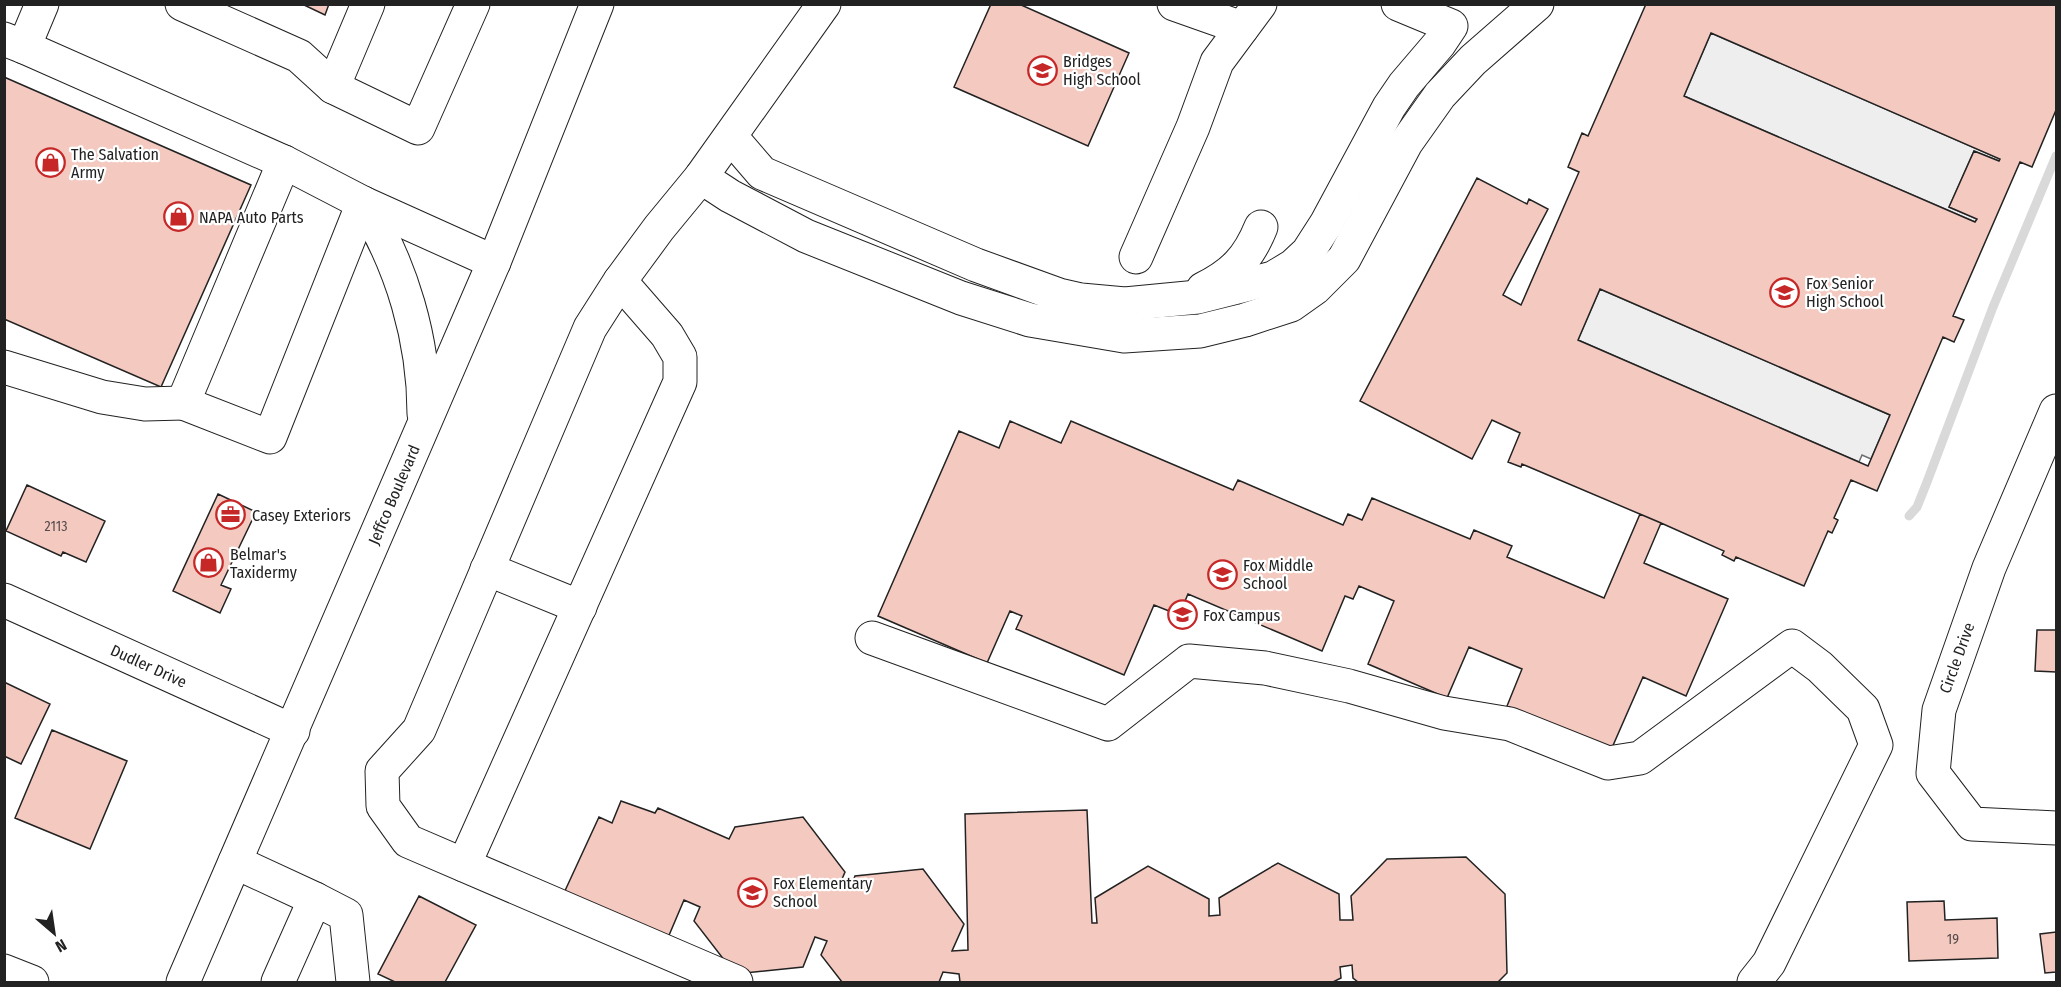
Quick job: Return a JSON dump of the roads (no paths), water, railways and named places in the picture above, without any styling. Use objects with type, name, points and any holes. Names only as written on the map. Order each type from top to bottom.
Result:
[{"type":"main road","points":[[42,4],[14,43],[284,162],[363,203],[494,262]]},
{"type":"main road","points":[[182,4],[299,56],[333,87],[418,128],[473,4]]},
{"type":"main road","points":[[333,87],[368,4]]},
{"type":"main road","name":"Jeffco Boulevard","points":[[183,982],[494,262],[597,4]]},
{"type":"main road","points":[[736,982],[408,841],[383,806],[382,771],[419,730],[590,328],[620,280],[731,137],[824,4]]},
{"type":"main road","points":[[1136,256],[1194,127],[1217,62],[1251,16],[1174,4]]},
{"type":"main road","points":[[731,137],[762,173],[976,265],[1059,295],[1081,300],[1125,304],[1177,300],[1221,292],[1273,278],[1293,266],[1308,252],[1326,224],[1389,107],[1451,26],[1398,4]]},
{"type":"main road","points":[[701,177],[806,236],[961,298],[1030,321],[1124,336],[1200,331],[1291,305],[1315,288],[1344,259],[1406,143],[1440,95],[1473,60],[1537,4]]},
{"type":"main road","points":[[183,403],[284,162]]},
{"type":"main road","points":[[4,367],[102,397],[145,405],[183,403],[270,437],[363,203]]},
{"type":"main road","points":[[363,203],[388,247],[419,344],[424,424]]},
{"type":"main road","points":[[1177,300],[1227,276],[1248,253],[1261,228]]},
{"type":"main road","points":[[464,865],[680,382],[680,357],[667,335],[620,280]]},
{"type":"main road","name":"Circle Drive","points":[[2056,411],[1989,568],[1939,710],[1933,773],[1972,824],[2056,828]]},
{"type":"main road","points":[[487,569],[580,607]]},
{"type":"main road","name":"Dudler Drive","points":[[4,600],[293,731]]},
{"type":"main road","points":[[872,638],[1108,724],[1189,661],[1265,668],[1349,686],[1444,713],[1510,724],[1608,763],[1640,758],[1792,646],[1820,668],[1863,709],[1876,745],[1769,963],[1754,982]]},
{"type":"main road","points":[[235,862],[346,915],[353,982]]},
{"type":"main road","points":[[278,982],[315,899]]},
{"type":"main road","points":[[4,971],[32,982]]},
{"type":"waterway","points":[[1909,516],[1917,507],[1993,307],[2056,156]]},
{"type":"place","name":"Bridges High School","points":[[1042,70]]},
{"type":"place","name":"The Salvation Army","points":[[50,163]]},
{"type":"place","name":"NAPA Auto Parts","points":[[178,217]]},
{"type":"place","name":"Fox Senior High School","points":[[1785,292]]},
{"type":"place","name":"Casey Exteriors","points":[[231,515]]},
{"type":"place","name":"Belmar's Taxidermy","points":[[209,563]]},
{"type":"place","name":"Fox Middle School","points":[[1222,574]]},
{"type":"place","name":"Fox Campus","points":[[1182,615]]},
{"type":"place","name":"Fox Elementary School","points":[[752,892]]}]
